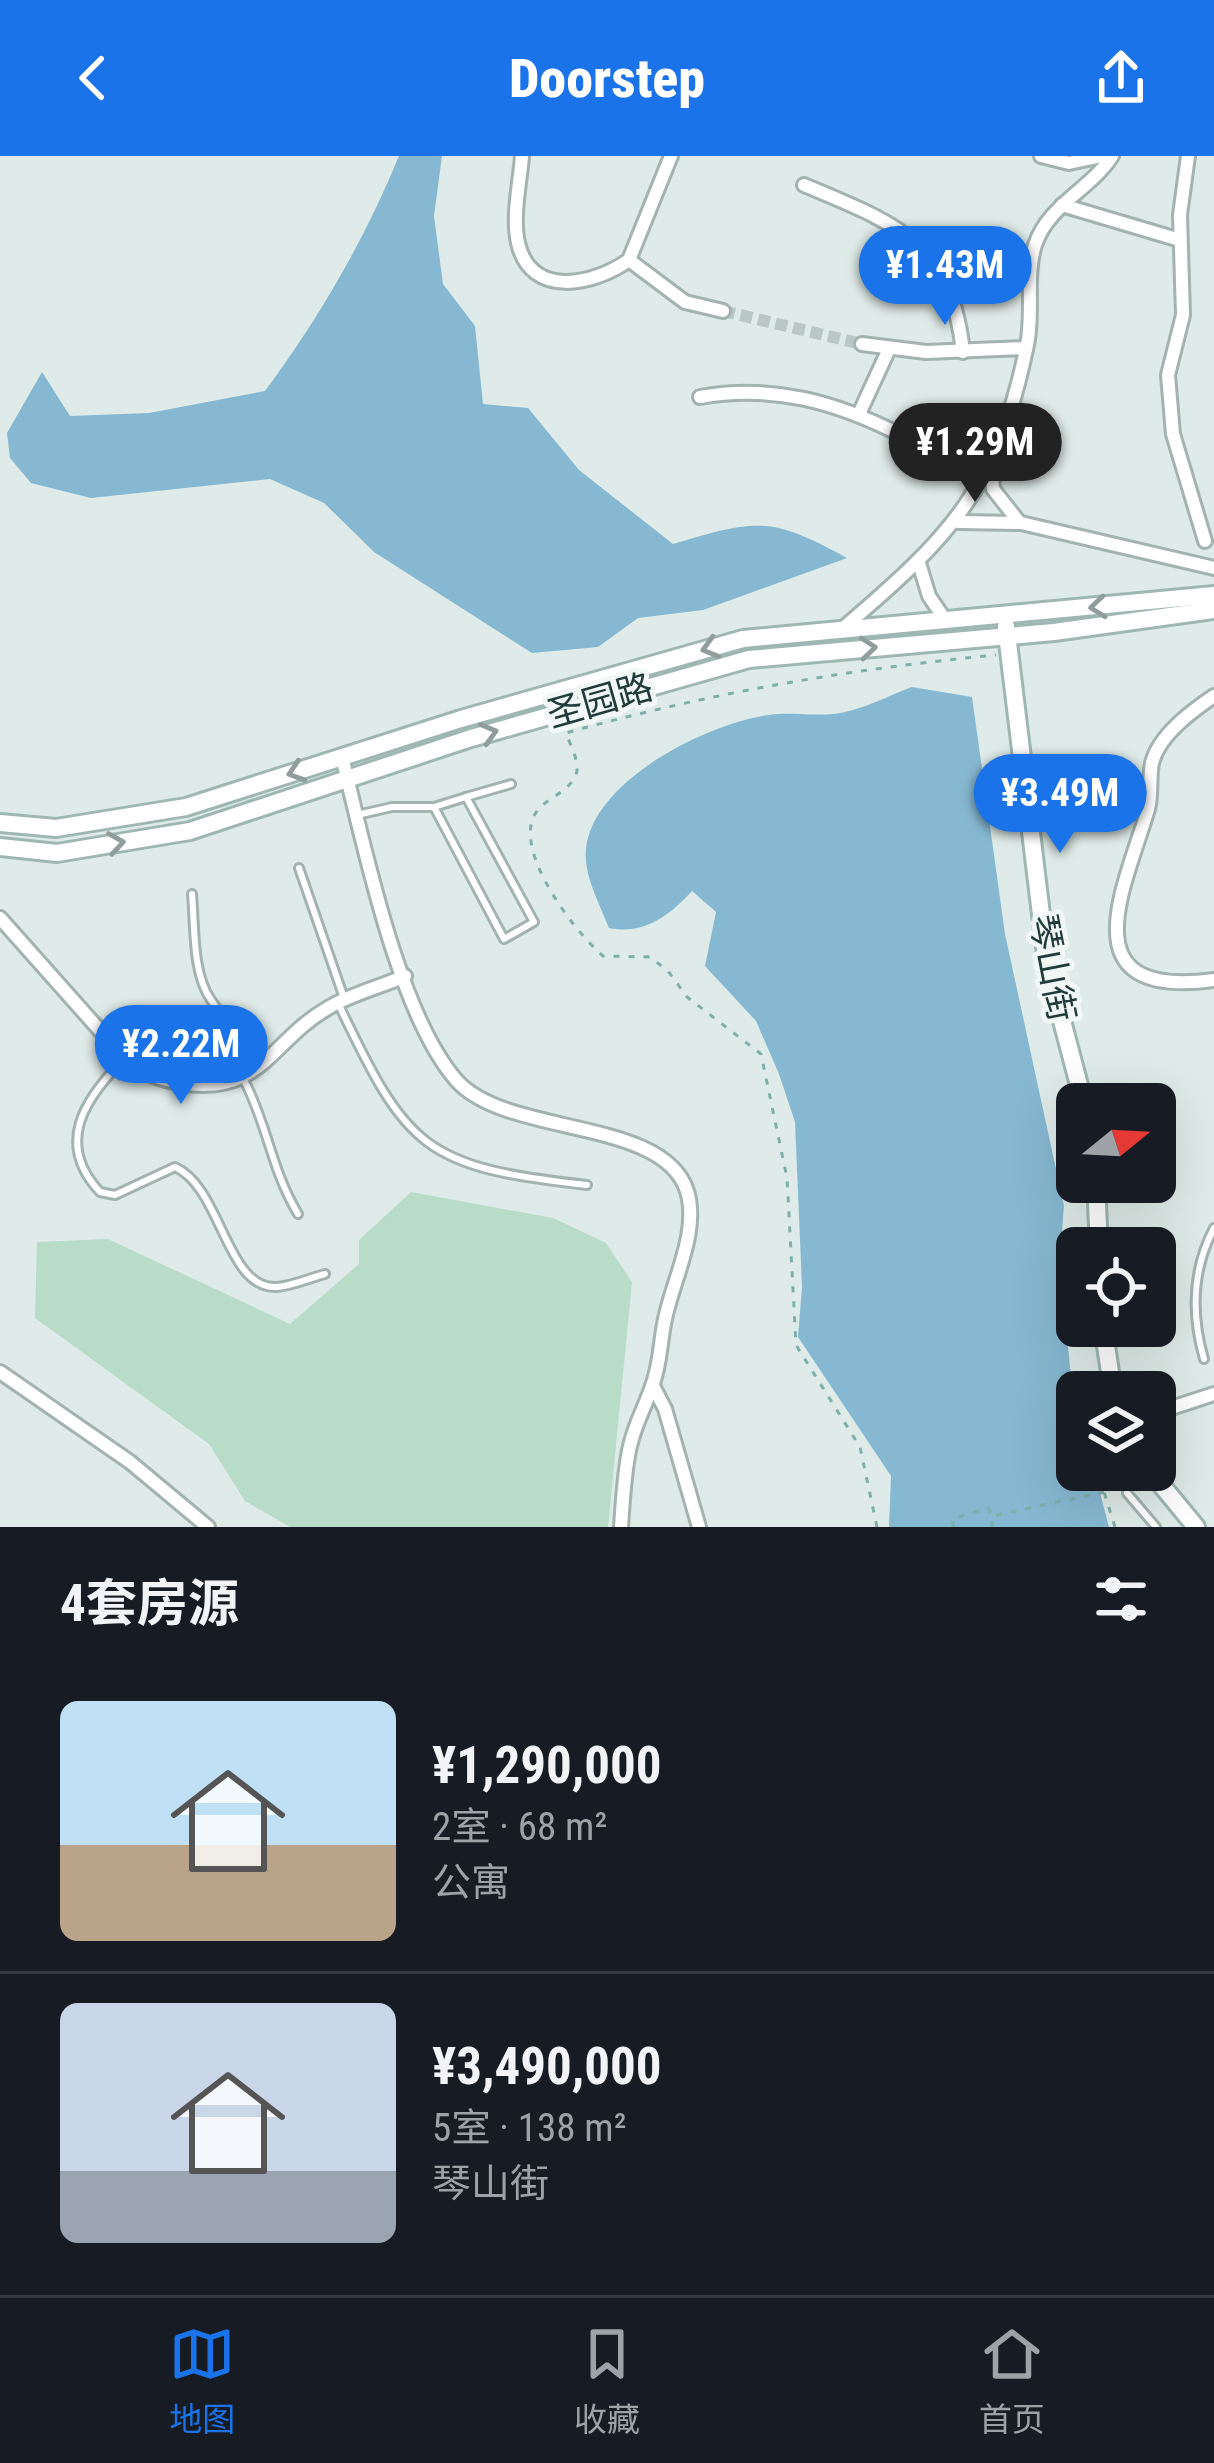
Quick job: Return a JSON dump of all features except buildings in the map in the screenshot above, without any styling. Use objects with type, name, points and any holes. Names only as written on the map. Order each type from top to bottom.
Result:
[{"type":"street","points":[[522,156],[518,246],[537,274],[569,284],[629,260],[670,156]]},
{"type":"street","points":[[1041,156],[1069,163],[1102,156]]},
{"type":"street","points":[[840,630],[919,563],[958,522],[991,460],[1027,348],[1035,243],[1062,205],[1112,156]]},
{"type":"street","points":[[1188,156],[1180,240],[1183,315],[1169,387],[1190,505],[1204,541]]},
{"type":"street","points":[[804,185],[867,211],[928,250],[950,287],[963,352]]},
{"type":"street","points":[[1062,205],[1180,240]]},
{"type":"street","points":[[629,260],[685,302],[723,311]]},
{"type":"street","points":[[862,344],[888,351],[1027,348]]},
{"type":"street","points":[[859,414],[888,351]]},
{"type":"street","points":[[700,398],[762,391],[859,414],[901,435]]},
{"type":"street","points":[[991,460],[993,489],[1021,523]]},
{"type":"street","points":[[958,522],[1021,523],[1214,568]]},
{"type":"street","points":[[919,563],[928,596],[946,621]]},
{"type":"street","name":"圣园路","points":[[0,823],[56,828],[186,807],[743,639],[1214,595]]},
{"type":"street","name":"圣园路","points":[[0,848],[57,853],[190,831],[749,659],[1009,645],[1214,610]]},
{"type":"street","name":"琴山街","points":[[1005,616],[1046,964],[1078,1083]]},
{"type":"street","points":[[1214,695],[1177,725],[1153,760],[1149,806],[1114,908],[1118,943],[1137,968],[1174,982],[1214,980]]},
{"type":"street","points":[[343,757],[354,816],[406,976],[435,1046],[456,1080],[479,1100],[640,1145],[679,1176],[687,1190],[688,1235],[652,1386],[630,1444],[621,1527]]},
{"type":"street","points":[[0,918],[125,1058],[161,1080],[225,1087],[244,1080],[342,1002],[406,976]]},
{"type":"street","points":[[0,1372],[115,1451],[208,1527]]},
{"type":"street","points":[[652,1386],[665,1409],[699,1527]]},
{"type":"street","points":[[1176,1405],[1214,1394]]},
{"type":"street","points":[[1164,1491],[1189,1525]]},
{"type":"lane","points":[[354,816],[392,807],[434,808],[511,784]]},
{"type":"lane","points":[[434,808],[504,938],[534,922],[466,797]]},
{"type":"lane","points":[[299,868],[342,1002],[401,1121],[436,1149],[514,1177],[587,1185]]},
{"type":"lane","points":[[192,894],[201,976],[209,998],[241,1031],[261,1065]]},
{"type":"lane","points":[[125,1058],[82,1108],[76,1143],[88,1180],[100,1192],[116,1195],[175,1167],[201,1184],[230,1250],[256,1278],[276,1287],[325,1274]]},
{"type":"lane","points":[[244,1080],[267,1130],[275,1175],[298,1214]]},
{"type":"lane","points":[[1204,1359],[1194,1307],[1202,1250],[1214,1228]]},
{"type":"lane","points":[[1127,1493],[1156,1527]]},
{"type":"path","points":[[878,1527],[860,1447],[796,1345],[787,1178],[761,1054],[687,997],[668,970],[650,957],[602,956],[536,869],[528,828],[537,809],[575,780],[578,767],[566,733],[696,697],[1009,645]]},
{"type":"path","points":[[992,1516],[1104,1492],[1115,1527]]},
{"type":"path","points":[[954,1527],[952,1520],[988,1508],[992,1527]]},
{"type":"green space","points":[[411,1192],[553,1218],[606,1243],[632,1282],[608,1527],[290,1527],[245,1501],[209,1444],[35,1318],[37,1242],[108,1239],[290,1324],[359,1264],[359,1240]]},
{"type":"water","points":[[399,156],[442,156],[434,216],[443,284],[475,326],[483,404],[528,408],[579,470],[673,544],[763,526],[799,535],[847,558],[703,610],[638,618],[598,647],[532,653],[374,552],[324,503],[270,479],[91,498],[31,483],[10,458],[7,433],[42,372],[70,416],[149,413],[265,391],[339,278]]},
{"type":"water","points":[[912,687],[972,697],[1005,934],[1056,1169],[1056,1203],[1064,1206],[1063,1227],[1056,1227],[1056,1347],[1068,1347],[1071,1371],[1056,1371],[1056,1491],[1100,1491],[1109,1527],[889,1527],[891,1476],[798,1337],[802,1287],[795,1122],[756,1021],[705,966],[716,912],[692,891],[655,922],[634,929],[609,928],[587,869],[586,849],[593,824],[609,800],[657,759],[744,720],[864,707]]},
{"type":"tunnel","points":[[723,311],[862,344]]}]
